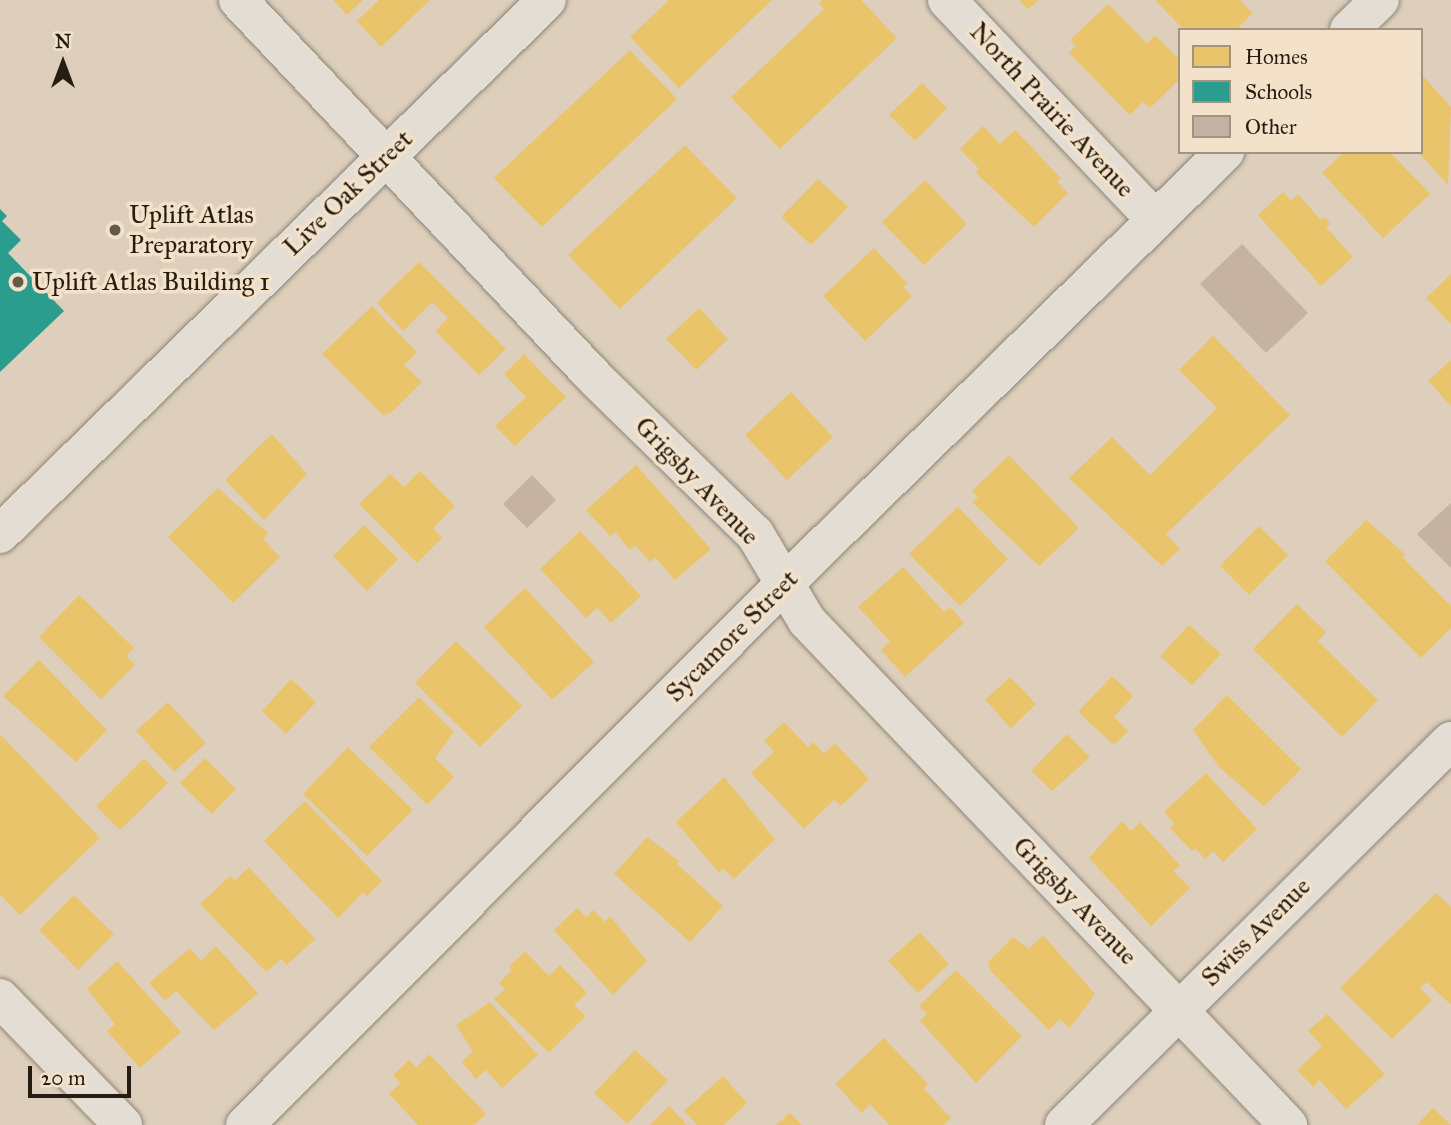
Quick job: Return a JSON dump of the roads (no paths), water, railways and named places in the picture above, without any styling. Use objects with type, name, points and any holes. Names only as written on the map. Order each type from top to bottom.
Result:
[{"type":"street","name":"Grigsby Avenue","points":[[238,0],[388,153],[596,379],[755,534],[807,621],[1288,1125]]},
{"type":"street","name":"Live Oak Street","points":[[0,534],[547,0]]},
{"type":"street","name":"North Prairie Avenue","points":[[947,0],[1156,220]]},
{"type":"street","points":[[1351,28],[1380,0]]},
{"type":"street","name":"Sycamore Street","points":[[245,1125],[785,583],[1223,154]]},
{"type":"street","name":"Swiss Avenue","points":[[1064,1125],[1451,741]]},
{"type":"street","points":[[0,998],[123,1125]]},
{"type":"place","name":"Uplift Atlas Preparatory","points":[[115,230]]},
{"type":"place","name":"Uplift Atlas Building 1","points":[[18,282]]}]
